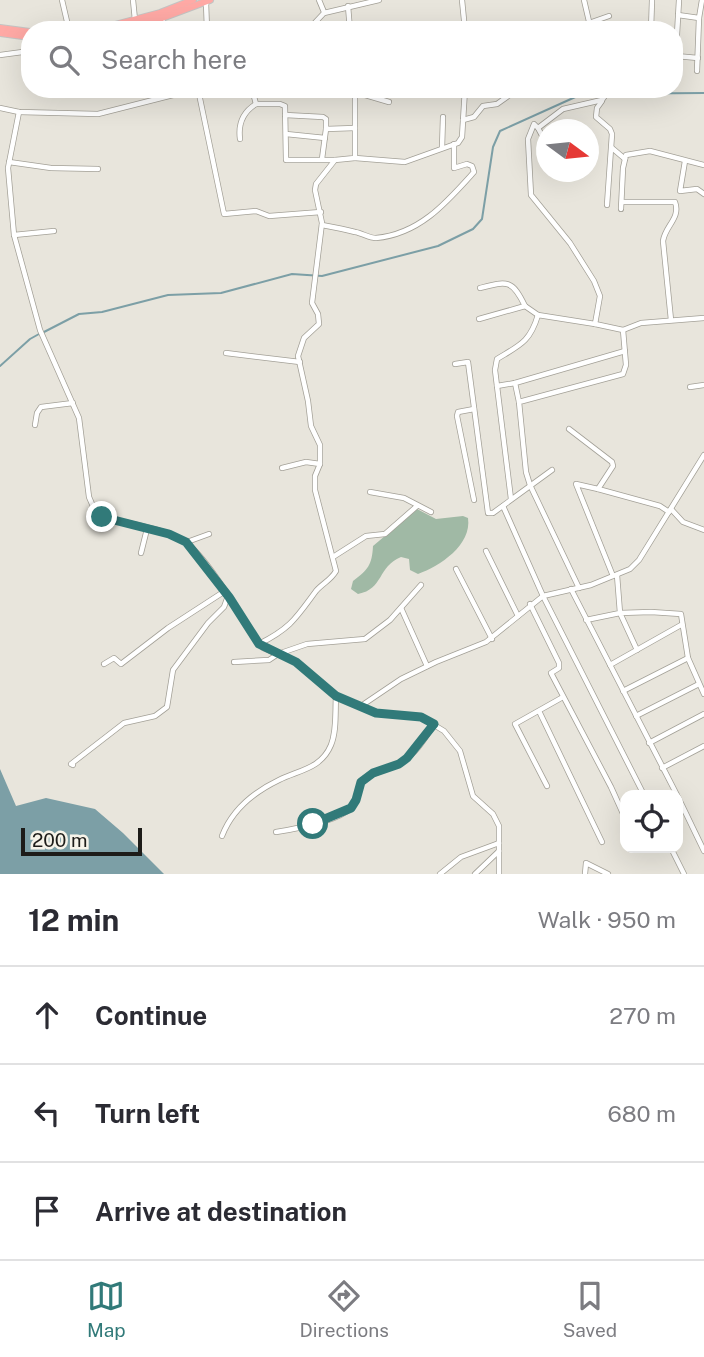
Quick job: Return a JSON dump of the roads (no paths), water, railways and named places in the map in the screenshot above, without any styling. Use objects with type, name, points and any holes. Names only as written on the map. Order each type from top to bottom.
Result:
[{"type":"highway","points":[[142,21],[162,15],[193,0]]},
{"type":"highway","points":[[184,4],[208,1]]},
{"type":"highway","points":[[0,31],[21,34]]},
{"type":"street","points":[[62,0],[67,21]]},
{"type":"street","points":[[133,0],[135,21]]},
{"type":"street","points":[[319,0],[324,13]]},
{"type":"street","points":[[316,21],[324,13],[379,0]]},
{"type":"street","points":[[462,0],[464,21]]},
{"type":"street","points":[[584,0],[589,21]]},
{"type":"street","points":[[651,21],[652,0]]},
{"type":"street","points":[[678,21],[679,0]]},
{"type":"street","points":[[697,71],[702,0]]},
{"type":"street","points":[[207,21],[208,1]]},
{"type":"street","points":[[348,6],[349,21]]},
{"type":"street","points":[[162,15],[163,21]]},
{"type":"street","points":[[678,15],[699,18]]},
{"type":"street","points":[[595,21],[609,16]]},
{"type":"street","points":[[0,55],[21,52]]},
{"type":"street","points":[[683,57],[698,58]]},
{"type":"street","points":[[0,108],[19,112],[98,114],[161,98]]},
{"type":"street","points":[[200,98],[224,214],[256,211],[270,216],[321,212]]},
{"type":"street","points":[[254,98],[256,104]]},
{"type":"street","points":[[355,98],[355,158]]},
{"type":"street","points":[[377,98],[389,102]]},
{"type":"street","points":[[240,139],[239,128],[243,117],[256,104],[280,104],[285,106],[286,160],[355,158],[405,162],[458,143],[462,137],[464,98]]},
{"type":"street","points":[[463,120],[474,117],[483,106],[497,104],[505,98]]},
{"type":"street","points":[[550,119],[564,108],[593,98]]},
{"type":"street","points":[[602,98],[596,117],[610,129],[607,205]]},
{"type":"street","points":[[19,112],[9,162],[14,235],[41,333],[79,418],[92,506],[102,517],[169,534],[186,542],[226,593],[259,644],[296,662],[336,696],[376,713],[421,717],[453,740],[460,751],[473,796],[493,814],[499,826],[499,874]]},
{"type":"street","points":[[285,115],[326,119],[322,160]]},
{"type":"street","points":[[442,148],[443,117]]},
{"type":"street","points":[[536,126],[534,124],[528,139],[531,195],[570,243],[594,281],[600,296],[595,324]]},
{"type":"street","points":[[326,129],[355,128]]},
{"type":"street","points":[[286,134],[325,138]]},
{"type":"street","points":[[322,225],[373,238],[403,231],[430,218],[474,172],[472,166],[467,164],[454,168],[454,144]]},
{"type":"street","points":[[611,147],[625,159]]},
{"type":"street","points":[[671,320],[663,241],[665,231],[676,218],[677,208],[675,202],[622,205],[625,159],[626,155],[645,151],[704,165]]},
{"type":"street","points":[[259,644],[296,620],[317,590],[332,579],[336,571],[315,490],[315,476],[320,464],[320,444],[311,426],[298,356],[303,338],[319,324],[318,314],[312,303],[322,225],[314,190],[335,160]]},
{"type":"street","points":[[685,161],[680,191],[697,189],[704,194]]},
{"type":"street","points":[[9,162],[51,168],[98,169]]},
{"type":"street","points":[[14,235],[54,231]]},
{"type":"street","points":[[480,288],[504,282],[518,291],[525,306],[538,315],[623,330],[641,323],[704,318]]},
{"type":"street","points":[[480,319],[525,306]]},
{"type":"street","points":[[511,499],[495,370],[497,359],[527,341],[538,315]]},
{"type":"street","points":[[519,402],[623,374],[626,365],[623,330]]},
{"type":"street","points":[[497,386],[625,351]]},
{"type":"street","points":[[226,354],[300,362]]},
{"type":"street","points":[[455,364],[468,362],[488,513],[493,513],[552,470]]},
{"type":"street","points":[[515,383],[530,485],[579,588]]},
{"type":"street","points":[[690,387],[704,385]]},
{"type":"street","points":[[35,425],[41,407],[73,403]]},
{"type":"street","points":[[474,409],[458,412],[457,415],[474,500]]},
{"type":"street","points":[[569,429],[612,462],[613,466],[598,489]]},
{"type":"street","points":[[361,707],[427,666],[492,639],[530,604],[543,596],[579,588],[630,569],[639,560],[704,455]]},
{"type":"street","points":[[282,468],[306,462],[320,464]]},
{"type":"street","points":[[637,650],[620,613],[615,575],[576,484],[660,506],[670,510],[682,522],[704,530]]},
{"type":"street","points":[[370,492],[395,495],[431,512]]},
{"type":"street","points":[[333,557],[366,536],[385,534],[417,506]]},
{"type":"street","points":[[503,506],[543,596],[641,790]]},
{"type":"street","points":[[141,553],[147,529]]},
{"type":"street","points":[[186,542],[209,534]]},
{"type":"street","points":[[486,551],[517,616]]},
{"type":"street","points":[[456,569],[492,639]]},
{"type":"street","points":[[234,662],[269,660],[307,644],[365,639],[390,620],[421,585]]},
{"type":"street","points":[[571,589],[674,790]]},
{"type":"street","points":[[104,664],[114,658],[121,664],[168,628],[226,593]]},
{"type":"street","points":[[74,765],[71,764],[124,723],[155,716],[167,706],[173,670],[208,623],[225,607],[226,593]]},
{"type":"street","points":[[530,604],[559,663],[559,668],[551,673],[620,807]]},
{"type":"street","points":[[401,608],[427,666]]},
{"type":"street","points":[[586,620],[620,613],[652,611],[681,614],[688,658],[704,694]]},
{"type":"street","points":[[610,665],[681,625]]},
{"type":"street","points":[[623,691],[688,658]]},
{"type":"street","points":[[636,716],[699,684]]},
{"type":"street","points":[[222,836],[233,813],[252,797],[279,780],[298,774],[323,759],[334,734],[336,696]]},
{"type":"street","points":[[547,786],[515,724],[563,697]]},
{"type":"street","points":[[539,710],[602,842]]},
{"type":"street","points":[[649,744],[704,714]]},
{"type":"street","points":[[276,832],[313,824],[351,808],[361,782],[373,773],[399,764],[407,758],[434,724]]},
{"type":"street","points":[[662,768],[704,746]]},
{"type":"street","points":[[683,806],[701,838],[704,851]]},
{"type":"street","points":[[440,874],[461,857],[499,843]]},
{"type":"street","points":[[475,874],[499,851]]},
{"type":"street","points":[[674,853],[684,874]]},
{"type":"street","points":[[585,874],[586,863],[608,874]]},
{"type":"water","points":[[0,769],[16,806],[46,798],[95,809],[164,874],[0,874]]},
{"type":"waterway","points":[[683,93],[704,93]]},
{"type":"waterway","points":[[44,332],[79,314],[102,312],[168,295],[221,293],[292,274],[322,276],[438,246],[473,229],[482,219],[493,147],[500,131],[573,98]]},
{"type":"waterway","points":[[0,366],[39,334]]}]
